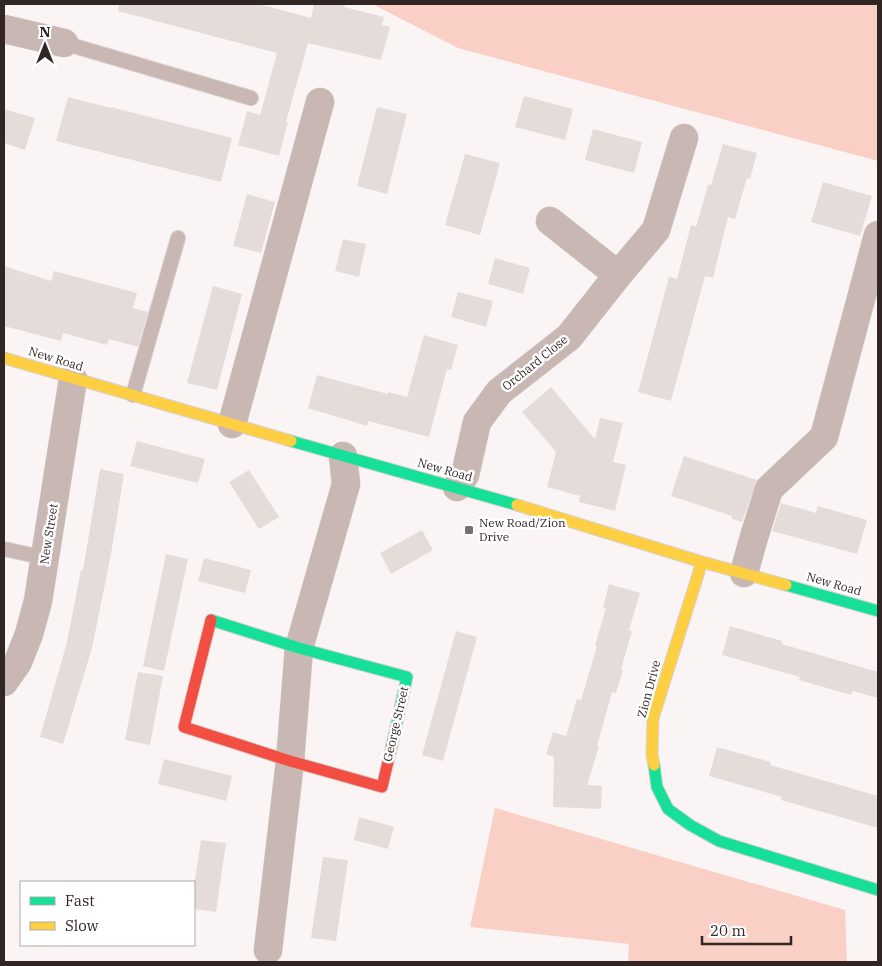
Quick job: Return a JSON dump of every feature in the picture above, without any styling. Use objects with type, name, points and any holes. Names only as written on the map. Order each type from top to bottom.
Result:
[{"type":"street","points":[[4,29],[64,43]]},
{"type":"street","points":[[232,424],[320,102]]},
{"type":"street","name":"Orchard Close","points":[[457,487],[465,474],[477,422],[499,392],[569,337],[656,230],[684,138]]},
{"type":"street","points":[[550,221],[618,275]]},
{"type":"street","points":[[744,573],[770,489],[824,438],[878,235]]},
{"type":"street","name":"New Road","points":[[4,358],[457,487],[702,562],[878,611]]},
{"type":"street","name":"New Street","points":[[4,682],[18,662],[29,634],[46,558],[73,379]]},
{"type":"street","points":[[266,956],[290,761],[299,648],[346,484],[343,456]]},
{"type":"street","name":"Zion Drive","points":[[702,562],[653,718],[652,756],[657,787],[668,809],[690,825],[718,840],[878,890]]},
{"type":"street","name":"George Street","points":[[211,620],[299,648],[407,677],[382,787],[290,761],[184,727],[211,620]]},
{"type":"lane","points":[[64,43],[251,98]]},
{"type":"lane","points":[[133,395],[178,238]]},
{"type":"lane","points":[[4,549],[46,558]]},
{"type":"shaded area","points":[[372,4],[878,4],[878,161],[458,48]]},
{"type":"shaded area","points":[[495,808],[845,910],[847,962],[628,962],[629,944],[470,927]]},
{"type":"building","points":[[119,4],[259,4],[311,18],[314,4],[345,4],[344,7],[384,17],[382,25],[390,27],[381,60],[308,43],[286,122],[288,122],[279,156],[238,145],[247,111],[260,115],[277,53],[118,11]]},
{"type":"building","points":[[524,96],[573,109],[565,140],[515,127]]},
{"type":"building","points":[[68,97],[232,138],[221,182],[56,141]]},
{"type":"building","points":[[377,107],[407,114],[387,194],[357,186]]},
{"type":"building","points":[[4,109],[35,118],[25,150],[4,143]]},
{"type":"building","points":[[593,129],[642,142],[634,173],[585,160]]},
{"type":"building","points":[[723,144],[757,153],[750,179],[747,178],[735,219],[728,217],[713,278],[705,276],[671,401],[638,392],[669,277],[677,279],[691,225],[696,227],[708,185],[711,185]]},
{"type":"building","points":[[465,154],[500,163],[480,235],[445,225]]},
{"type":"building","points":[[823,182],[872,196],[860,236],[811,222]]},
{"type":"building","points":[[247,194],[275,202],[261,253],[233,246]]},
{"type":"building","points":[[343,239],[366,244],[359,277],[335,271]]},
{"type":"building","points":[[495,258],[530,268],[523,294],[488,284]]},
{"type":"building","points":[[4,266],[51,281],[54,271],[137,293],[133,308],[148,312],[138,347],[109,339],[107,345],[63,333],[61,341],[4,326]]},
{"type":"building","points":[[213,286],[242,294],[217,390],[187,383]]},
{"type":"building","points":[[458,292],[493,301],[486,327],[451,317]]},
{"type":"building","points":[[424,335],[458,345],[451,370],[447,369],[429,437],[368,421],[367,426],[308,408],[317,375],[388,394],[388,392],[407,397]]},
{"type":"building","points":[[551,387],[595,439],[600,418],[623,423],[613,462],[626,465],[615,511],[579,502],[580,496],[547,487],[556,452],[522,412]]},
{"type":"building","points":[[137,441],[205,459],[198,483],[130,466]]},
{"type":"building","points":[[684,456],[757,480],[742,522],[732,519],[732,516],[671,496]]},
{"type":"building","points":[[100,469],[124,474],[111,554],[92,648],[63,744],[40,737],[67,642],[81,570],[83,570]]},
{"type":"building","points":[[249,470],[279,517],[259,529],[229,482]]},
{"type":"building","points":[[781,503],[816,513],[818,506],[867,520],[857,554],[772,531]]},
{"type":"building","points":[[422,530],[433,550],[391,574],[380,553]]},
{"type":"building","points":[[166,554],[188,559],[164,671],[143,666]]},
{"type":"building","points":[[204,558],[251,570],[245,593],[198,581]]},
{"type":"building","points":[[609,584],[640,593],[629,630],[632,631],[621,669],[623,670],[616,693],[612,692],[597,746],[599,747],[587,785],[602,786],[601,809],[553,807],[554,757],[546,754],[553,732],[566,736],[577,699],[581,700],[597,646],[595,645],[606,608],[603,607]]},
{"type":"building","points":[[730,626],[782,641],[782,644],[878,672],[878,698],[853,691],[851,695],[799,680],[800,677],[722,655]]},
{"type":"building","points":[[456,631],[477,637],[443,761],[422,755]]},
{"type":"building","points":[[138,672],[163,676],[150,745],[125,740]]},
{"type":"building","points":[[717,747],[771,762],[770,765],[878,796],[878,828],[781,800],[782,797],[709,776]]},
{"type":"building","points":[[164,759],[232,776],[226,801],[158,784]]},
{"type":"building","points":[[359,817],[394,827],[388,849],[354,840]]},
{"type":"building","points":[[201,840],[226,843],[216,912],[195,909],[195,881]]},
{"type":"building","points":[[323,857],[348,860],[336,941],[311,938]]},
{"type":"traffic: fast","points":[[291,441],[517,505]]},
{"type":"traffic: fast","points":[[786,585],[878,611]]},
{"type":"traffic: fast","points":[[211,620],[299,648],[407,677],[392,745]]},
{"type":"traffic: fast","points":[[654,765],[657,787],[668,809],[690,825],[719,841],[878,890]]},
{"type":"traffic: slow","points":[[4,358],[291,441]]},
{"type":"traffic: slow","points":[[517,505],[702,562],[786,585]]},
{"type":"traffic: slow","points":[[654,765],[652,755],[653,718],[702,562]]},
{"type":"traffic: jam","points":[[211,620],[184,727],[290,761],[382,787],[392,745]]},
{"type":"place","name":"New Road/Zion Drive","points":[[469,530]]}]
